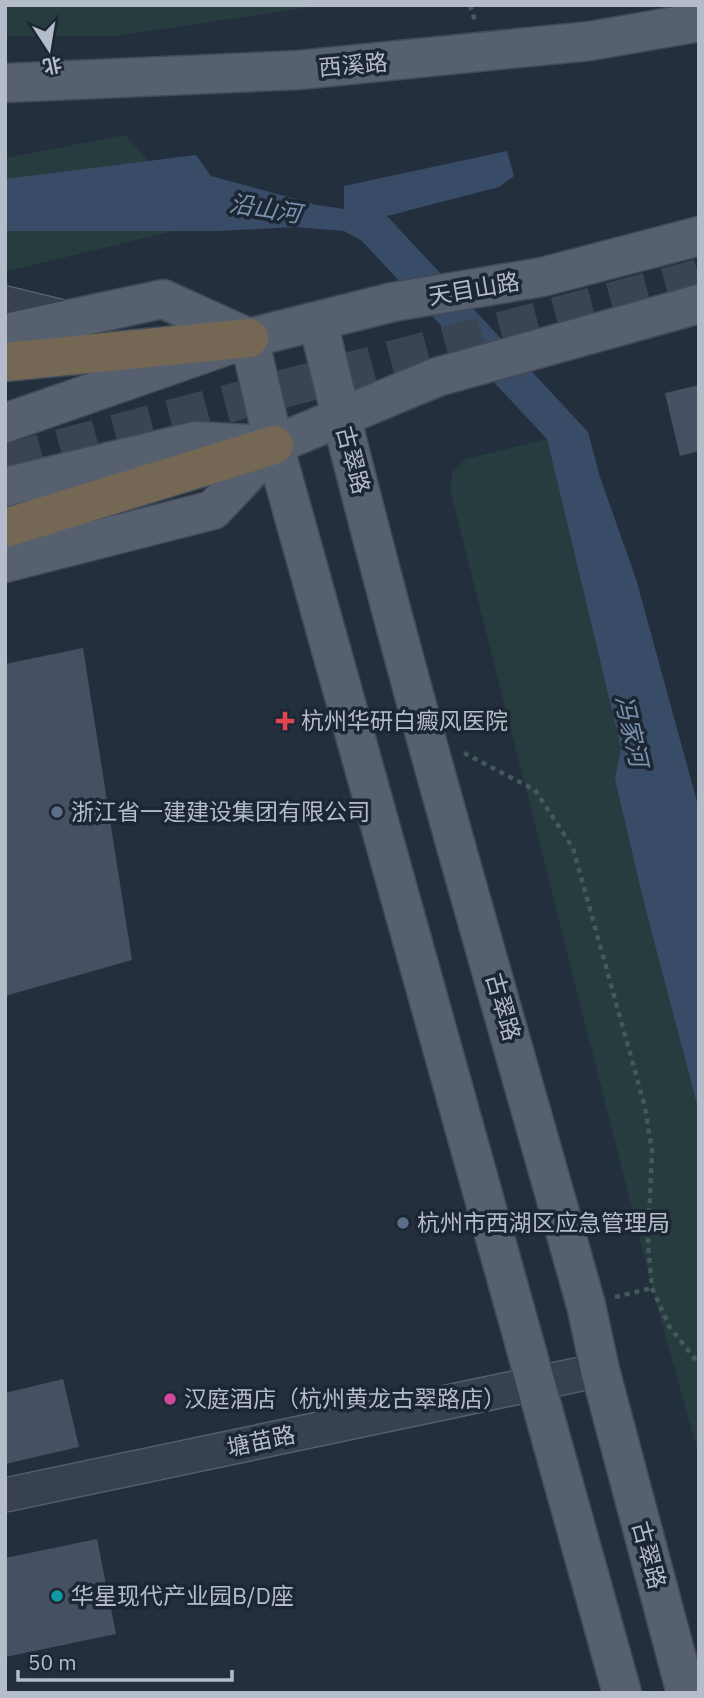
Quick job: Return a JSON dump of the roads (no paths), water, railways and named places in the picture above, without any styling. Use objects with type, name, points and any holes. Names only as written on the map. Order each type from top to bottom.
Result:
[{"type":"highway","points":[[5,362],[248,338]]},
{"type":"highway","points":[[5,528],[274,445]]},
{"type":"main road","name":"西溪路","points":[[5,83],[299,70],[590,41],[699,22]]},
{"type":"main road","name":"天目山路","points":[[5,423],[248,338],[393,302],[542,277],[699,236]]},
{"type":"main road","points":[[5,332],[73,320],[163,299],[248,338],[274,445],[622,1693]]},
{"type":"main road","points":[[5,563],[213,510],[274,445],[437,377],[699,304]]},
{"type":"main road","name":"古翠路","points":[[318,322],[426,733],[586,1305],[600,1370],[687,1693]]},
{"type":"main road","points":[[5,487],[195,441],[274,445]]},
{"type":"street","points":[[5,303],[73,320]]},
{"type":"street","name":"塘苗路","points":[[5,1495],[600,1370]]},
{"type":"water","points":[[507,151],[514,176],[499,187],[387,216],[588,432],[600,477],[636,579],[699,809],[699,1112],[644,903],[615,779],[621,748],[547,439],[362,241],[344,231],[296,227],[219,231],[5,231],[5,179],[196,155],[211,176],[317,205],[344,209],[344,186]]},
{"type":"tunnel","points":[[5,463],[699,278]]},
{"type":"place","name":"杭州华研白癜风医院","points":[[285,721]]},
{"type":"place","name":"浙江省一建建设集团有限公司","points":[[57,812]]},
{"type":"place","name":"杭州市西湖区应急管理局","points":[[403,1223]]},
{"type":"place","name":"汉庭酒店（杭州黄龙古翠路店）","points":[[170,1399]]},
{"type":"place","name":"华星现代产业园B/D座","points":[[57,1596]]},
{"type":"water label","name":"沿山河","points":[[265,209]]},
{"type":"water label","name":"冯家河","points":[[631,731]]}]
